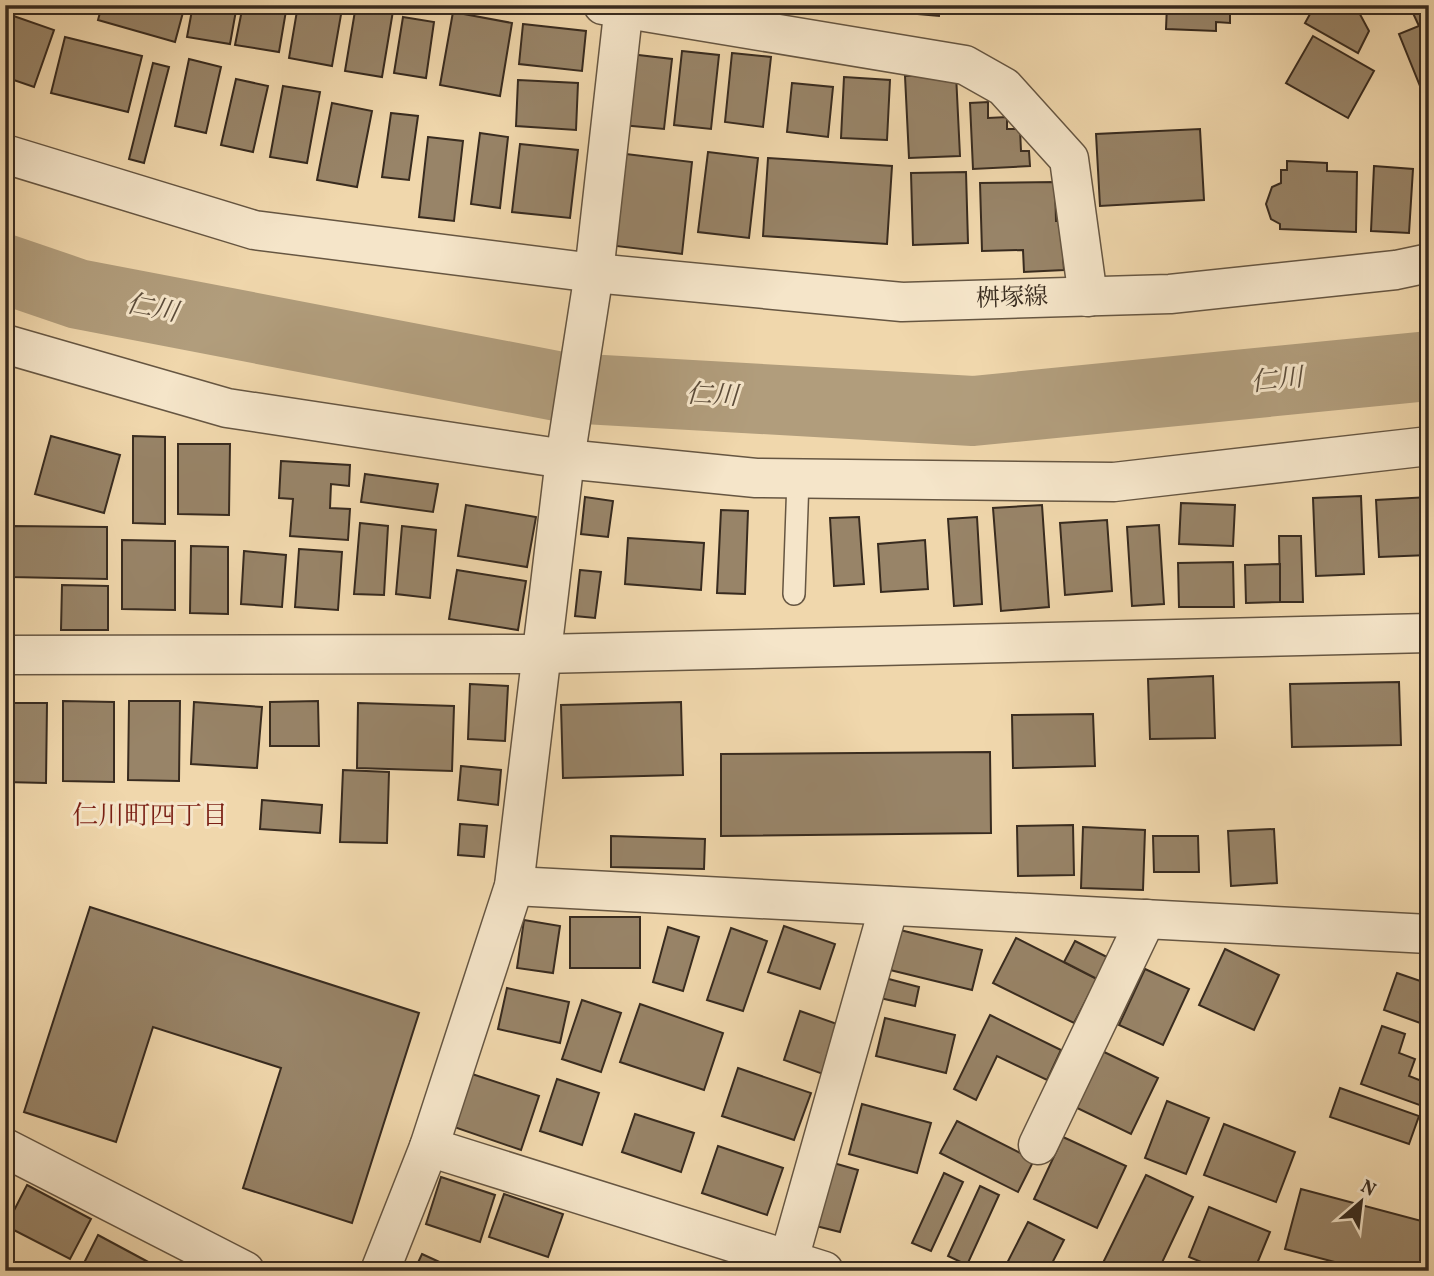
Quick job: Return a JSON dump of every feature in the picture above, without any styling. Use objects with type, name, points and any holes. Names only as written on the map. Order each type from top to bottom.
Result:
[{"type":"street","points":[[380,1271],[429,1147],[514,886],[565,460],[594,273],[617,7],[965,65],[1004,87],[1069,159],[1087,297]]},
{"type":"street","name":"桝塚線","points":[[5,154],[254,230],[594,273],[902,302],[1170,294],[1396,270],[1429,263]]},
{"type":"street","points":[[5,344],[227,408],[565,460],[756,478],[1114,482],[1429,446]]},
{"type":"street","points":[[5,655],[541,654],[1429,633]]},
{"type":"street","points":[[514,886],[1429,934]]},
{"type":"street","points":[[789,1259],[889,906]]},
{"type":"street","points":[[1038,1145],[1146,919]]},
{"type":"street","points":[[429,1147],[824,1271]]},
{"type":"street","points":[[5,1148],[245,1271]]},
{"type":"lane","points":[[794,594],[798,479]]},
{"type":"building","points":[[102,5],[185,5],[175,42],[98,20]]},
{"type":"building","points":[[193,5],[237,5],[230,44],[187,37]]},
{"type":"building","points":[[243,5],[287,5],[279,52],[235,45]]},
{"type":"building","points":[[298,5],[342,9],[332,66],[289,58]]},
{"type":"building","points":[[356,5],[394,5],[382,77],[345,71]]},
{"type":"building","points":[[908,5],[940,5],[939,16],[907,13]]},
{"type":"building","points":[[959,5],[994,5],[994,10],[959,9]]},
{"type":"building","points":[[1167,5],[1230,5],[1230,23],[1216,22],[1216,31],[1166,29]]},
{"type":"building","points":[[1315,5],[1355,5],[1369,31],[1358,53],[1305,23]]},
{"type":"building","points":[[1429,5],[1429,83],[1420,86],[1399,34],[1419,26],[1412,11]]},
{"type":"building","points":[[453,12],[512,23],[500,96],[440,85]]},
{"type":"building","points":[[5,13],[54,30],[34,87],[5,77]]},
{"type":"building","points":[[403,17],[434,22],[426,78],[394,73]]},
{"type":"building","points":[[523,24],[586,31],[582,71],[519,64]]},
{"type":"building","points":[[1313,36],[1374,71],[1348,118],[1286,83]]},
{"type":"building","points":[[65,37],[142,56],[128,112],[51,93]]},
{"type":"building","points":[[682,51],[719,55],[711,129],[674,125]]},
{"type":"building","points":[[732,53],[771,57],[763,127],[725,122]]},
{"type":"building","points":[[630,54],[672,59],[664,129],[622,125]]},
{"type":"building","points":[[189,59],[221,67],[206,133],[175,126]]},
{"type":"building","points":[[153,63],[169,67],[144,163],[129,159]]},
{"type":"building","points":[[956,74],[960,156],[909,158],[905,76]]},
{"type":"building","points":[[844,77],[890,80],[887,140],[841,138]]},
{"type":"building","points":[[236,79],[268,86],[253,152],[221,145]]},
{"type":"building","points":[[518,80],[578,83],[576,130],[516,126]]},
{"type":"building","points":[[792,83],[833,87],[828,137],[787,132]]},
{"type":"building","points":[[283,86],[320,92],[307,163],[270,157]]},
{"type":"building","points":[[988,102],[988,118],[1007,117],[1007,129],[1020,129],[1021,151],[1029,151],[1030,166],[973,169],[970,103]]},
{"type":"building","points":[[332,103],[372,111],[357,187],[317,180]]},
{"type":"building","points":[[391,113],[418,116],[409,180],[382,177]]},
{"type":"building","points":[[1200,129],[1204,200],[1100,206],[1096,134]]},
{"type":"building","points":[[480,133],[508,137],[500,208],[471,204]]},
{"type":"building","points":[[428,137],[463,141],[454,221],[419,217]]},
{"type":"building","points":[[520,144],[578,150],[570,218],[512,212]]},
{"type":"building","points":[[708,152],[758,158],[749,238],[698,232]]},
{"type":"building","points":[[626,154],[692,162],[682,254],[616,246]]},
{"type":"building","points":[[768,158],[892,166],[887,244],[763,236]]},
{"type":"building","points":[[1287,161],[1327,163],[1327,171],[1357,172],[1356,232],[1280,229],[1280,224],[1271,219],[1266,204],[1272,187],[1281,183],[1281,170],[1287,170]]},
{"type":"building","points":[[1374,166],[1413,169],[1409,233],[1371,231]]},
{"type":"building","points":[[966,172],[968,243],[913,245],[911,173]]},
{"type":"building","points":[[1055,182],[1056,221],[1061,221],[1064,270],[1024,272],[1023,250],[982,251],[980,183]]},
{"type":"building","points":[[51,436],[120,455],[104,513],[35,494]]},
{"type":"building","points":[[133,436],[165,437],[165,524],[133,523]]},
{"type":"building","points":[[178,444],[230,444],[229,515],[178,514]]},
{"type":"building","points":[[281,461],[350,465],[349,486],[331,484],[330,508],[350,509],[348,540],[290,536],[293,499],[279,498]]},
{"type":"building","points":[[365,474],[438,484],[433,512],[361,502]]},
{"type":"building","points":[[1361,496],[1364,574],[1316,576],[1313,498]]},
{"type":"building","points":[[585,497],[613,501],[608,537],[581,534]]},
{"type":"building","points":[[1429,497],[1429,555],[1379,557],[1376,500]]},
{"type":"building","points":[[1181,503],[1235,505],[1233,546],[1179,544]]},
{"type":"building","points":[[466,505],[536,517],[527,567],[458,556]]},
{"type":"building","points":[[1042,505],[1049,607],[1001,611],[993,508]]},
{"type":"building","points":[[721,510],[748,511],[745,594],[717,593]]},
{"type":"building","points":[[859,517],[864,584],[834,586],[830,518]]},
{"type":"building","points":[[977,517],[982,604],[954,606],[948,519]]},
{"type":"building","points":[[1107,520],[1112,591],[1065,595],[1060,523]]},
{"type":"building","points":[[360,523],[388,526],[384,595],[354,594]]},
{"type":"building","points":[[1159,525],[1164,604],[1132,606],[1127,527]]},
{"type":"building","points":[[12,526],[107,527],[107,579],[11,577]]},
{"type":"building","points":[[402,526],[436,530],[430,598],[396,594]]},
{"type":"building","points":[[1279,536],[1301,536],[1303,602],[1280,602]]},
{"type":"building","points":[[628,538],[704,543],[701,590],[625,584]]},
{"type":"building","points":[[122,540],[175,541],[175,610],[122,609]]},
{"type":"building","points":[[925,540],[928,589],[881,592],[878,544]]},
{"type":"building","points":[[191,546],[228,547],[228,614],[190,613]]},
{"type":"building","points":[[299,549],[342,552],[338,610],[295,607]]},
{"type":"building","points":[[244,551],[286,555],[282,607],[241,604]]},
{"type":"building","points":[[1233,562],[1234,607],[1179,607],[1178,563]]},
{"type":"building","points":[[1280,564],[1280,602],[1246,603],[1245,565]]},
{"type":"building","points":[[457,570],[526,581],[518,630],[449,619]]},
{"type":"building","points":[[580,570],[601,572],[595,618],[575,616]]},
{"type":"building","points":[[62,585],[108,586],[108,630],[61,630]]},
{"type":"building","points":[[1213,676],[1215,738],[1150,739],[1148,679]]},
{"type":"building","points":[[1399,682],[1401,745],[1292,747],[1290,684]]},
{"type":"building","points":[[470,684],[508,686],[505,741],[468,739]]},
{"type":"building","points":[[63,701],[114,702],[114,782],[63,781]]},
{"type":"building","points":[[129,701],[180,701],[179,781],[128,780]]},
{"type":"building","points":[[318,701],[319,746],[270,746],[270,702]]},
{"type":"building","points":[[194,702],[262,707],[257,768],[191,764]]},
{"type":"building","points":[[681,702],[683,775],[563,778],[561,705]]},
{"type":"building","points":[[5,703],[47,703],[46,783],[5,782]]},
{"type":"building","points":[[358,703],[454,706],[452,771],[357,768]]},
{"type":"building","points":[[1093,714],[1095,766],[1013,768],[1012,715]]},
{"type":"building","points":[[990,752],[991,833],[721,836],[721,754]]},
{"type":"building","points":[[461,766],[501,770],[498,805],[458,800]]},
{"type":"building","points":[[343,770],[389,772],[387,843],[340,842]]},
{"type":"building","points":[[262,800],[322,805],[320,833],[260,829]]},
{"type":"building","points":[[460,824],[487,826],[484,857],[458,855]]},
{"type":"building","points":[[1073,825],[1074,875],[1018,876],[1017,826]]},
{"type":"building","points":[[1083,827],[1145,830],[1143,890],[1081,888]]},
{"type":"building","points":[[1274,829],[1277,883],[1231,886],[1228,831]]},
{"type":"building","points":[[611,836],[705,839],[704,869],[611,867]]},
{"type":"building","points":[[1153,836],[1198,836],[1199,872],[1154,872]]},
{"type":"building","points":[[90,907],[419,1013],[352,1223],[243,1188],[281,1068],[153,1027],[116,1142],[24,1112]]},
{"type":"building","points":[[570,917],[640,917],[640,968],[570,968]]},
{"type":"building","points":[[524,920],[560,926],[553,973],[517,968]]},
{"type":"building","points":[[784,926],[835,944],[820,989],[768,972]]},
{"type":"building","points":[[668,927],[699,937],[683,991],[653,982]]},
{"type":"building","points":[[731,928],[767,941],[743,1011],[707,1000]]},
{"type":"building","points":[[900,930],[982,950],[972,990],[890,970]]},
{"type":"building","points":[[1016,938],[1097,979],[1074,1023],[993,983]]},
{"type":"building","points":[[1075,941],[1107,957],[1097,979],[1064,962]]},
{"type":"building","points":[[1225,949],[1279,975],[1254,1030],[1199,1005]]},
{"type":"building","points":[[1145,969],[1189,989],[1163,1045],[1119,1025]]},
{"type":"building","points":[[1397,973],[1429,984],[1426,1025],[1384,1010]]},
{"type":"building","points":[[885,978],[919,987],[915,1006],[880,998]]},
{"type":"building","points":[[507,988],[569,1002],[560,1043],[498,1029]]},
{"type":"building","points":[[582,1000],[621,1013],[601,1072],[562,1059]]},
{"type":"building","points":[[640,1004],[723,1033],[704,1090],[620,1062]]},
{"type":"building","points":[[800,1011],[840,1025],[823,1074],[784,1060]]},
{"type":"building","points":[[990,1015],[1061,1050],[1047,1080],[997,1056],[976,1100],[954,1089]]},
{"type":"building","points":[[885,1018],[955,1035],[946,1073],[876,1056]]},
{"type":"building","points":[[1382,1026],[1405,1034],[1399,1053],[1415,1059],[1409,1076],[1429,1084],[1425,1107],[1361,1084]]},
{"type":"building","points":[[1100,1050],[1158,1078],[1131,1134],[1073,1106]]},
{"type":"building","points":[[738,1068],[811,1093],[794,1140],[722,1116]]},
{"type":"building","points":[[472,1074],[539,1096],[521,1150],[454,1127]]},
{"type":"building","points":[[557,1079],[599,1093],[582,1145],[540,1131]]},
{"type":"building","points":[[1340,1088],[1419,1116],[1409,1144],[1330,1117]]},
{"type":"building","points":[[1167,1101],[1209,1118],[1186,1174],[1145,1158]]},
{"type":"building","points":[[862,1104],[931,1123],[917,1173],[849,1154]]},
{"type":"building","points":[[635,1114],[694,1133],[681,1172],[622,1152]]},
{"type":"building","points":[[957,1121],[1034,1160],[1018,1192],[940,1153]]},
{"type":"building","points":[[1224,1124],[1295,1152],[1276,1202],[1204,1175]]},
{"type":"building","points":[[1063,1137],[1126,1166],[1097,1228],[1034,1199]]},
{"type":"building","points":[[718,1146],[783,1168],[767,1215],[702,1193]]},
{"type":"building","points":[[830,1162],[858,1170],[840,1232],[812,1225]]},
{"type":"building","points":[[944,1173],[963,1182],[931,1251],[912,1243]]},
{"type":"building","points":[[1146,1175],[1193,1197],[1158,1271],[1099,1271]]},
{"type":"building","points":[[441,1177],[495,1195],[480,1242],[426,1224]]},
{"type":"building","points":[[27,1185],[91,1219],[70,1259],[6,1226]]},
{"type":"building","points":[[980,1186],[999,1195],[967,1265],[948,1256]]},
{"type":"building","points":[[1301,1189],[1429,1223],[1429,1271],[1369,1271],[1285,1249]]},
{"type":"building","points":[[504,1194],[563,1214],[548,1257],[489,1237]]},
{"type":"building","points":[[1209,1207],[1270,1232],[1254,1271],[1223,1271],[1189,1257]]},
{"type":"building","points":[[1028,1222],[1064,1240],[1048,1271],[1003,1271]]},
{"type":"building","points":[[98,1235],[165,1271],[80,1271]]},
{"type":"building","points":[[422,1254],[459,1271],[414,1271]]},
{"type":"waterway","name":"仁川","points":[[5,269],[78,294],[567,388],[973,411],[1429,366]]},
{"type":"district","name":"仁川町四丁目","points":[[150,817]]}]
